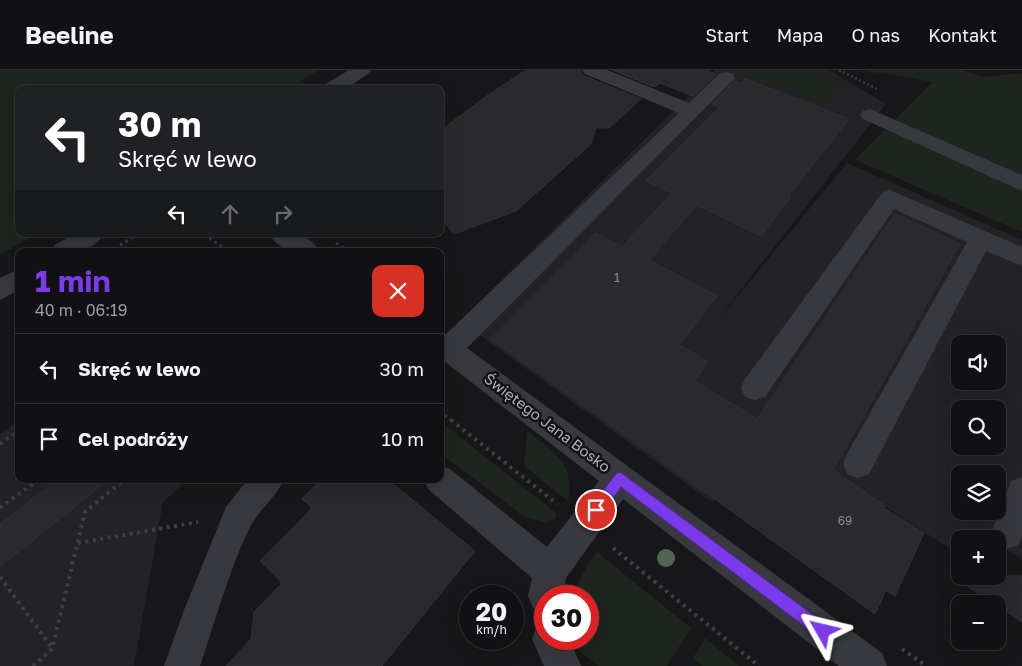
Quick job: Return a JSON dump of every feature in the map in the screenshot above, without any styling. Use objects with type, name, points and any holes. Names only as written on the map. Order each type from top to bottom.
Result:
[{"type":"street","points":[[338,85],[362,70]]},
{"type":"street","points":[[590,70],[692,111]]},
{"type":"street","points":[[444,346],[726,78]]},
{"type":"street","points":[[870,115],[1022,184]]},
{"type":"street","points":[[755,388],[890,198],[1022,257]]},
{"type":"street","points":[[69,248],[87,237]]},
{"type":"street","points":[[286,237],[302,248]]},
{"type":"street","points":[[858,464],[981,239]]},
{"type":"street","points":[[0,290],[15,281]]},
{"type":"street","name":"Świętego Jana Bosko","points":[[444,346],[869,666]]},
{"type":"street","points":[[550,585],[620,478]]},
{"type":"street","points":[[182,666],[201,610],[237,518],[252,496],[265,483]]},
{"type":"street","points":[[443,483],[543,585]]},
{"type":"street","points":[[1007,533],[1022,492]]},
{"type":"street","points":[[555,650],[563,666]]},
{"type":"path","points":[[118,247],[133,237]]},
{"type":"path","points":[[208,237],[224,248]]},
{"type":"path","points":[[0,444],[15,434]]},
{"type":"path","points":[[0,508],[34,483]]},
{"type":"path","points":[[33,666],[52,649],[85,512],[120,483]]},
{"type":"path","points":[[78,542],[218,518],[237,518]]},
{"type":"path","points":[[0,577],[52,649]]},
{"type":"shaded area","points":[[0,70],[319,70],[294,85],[15,85],[15,237],[32,237],[0,255]]},
{"type":"shaded area","points":[[715,70],[829,70],[886,104],[712,327],[847,163],[1022,240],[1022,559],[1006,549],[1006,530],[951,530],[951,549],[760,426],[713,503],[460,321]]},
{"type":"shaded area","points":[[745,70],[815,70],[843,80],[823,105],[741,74]]},
{"type":"shaded area","points":[[861,70],[962,70],[982,77],[1022,73],[1022,232],[855,160],[933,82]]},
{"type":"shaded area","points":[[15,424],[15,483],[184,483],[163,502],[134,666],[0,666],[0,434]]},
{"type":"shaded area","points":[[444,424],[556,513],[556,518],[547,523],[525,517],[444,456]]},
{"type":"shaded area","points":[[527,431],[546,445],[561,460],[568,477],[568,501],[524,466]]},
{"type":"shaded area","points":[[597,552],[691,628],[667,666],[598,666],[578,650],[599,650],[599,585],[578,585],[589,562]]},
{"type":"shaded area","points":[[705,638],[739,666],[702,666],[693,658]]},
{"type":"building","points":[[526,70],[580,70],[584,76],[641,99],[609,128],[596,128],[591,144],[516,211],[454,234],[444,221],[444,128],[485,97]]},
{"type":"building","points":[[612,70],[706,70],[716,74],[693,96],[660,83],[654,87]]},
{"type":"building","points":[[745,79],[849,119],[788,196],[791,197],[761,236],[697,205],[649,260],[717,296],[679,345],[708,362],[694,381],[757,419],[895,214],[960,244],[833,470],[885,506],[884,508],[924,533],[895,596],[886,590],[875,614],[491,339],[596,233],[622,247],[672,193],[646,181],[720,107],[712,104],[734,81],[741,84]]},
{"type":"building","points":[[53,483],[104,483],[0,567],[0,524]]},
{"type":"building","points":[[317,483],[392,483],[475,551],[382,666],[226,666],[251,639],[254,612],[282,583],[260,561],[312,508],[302,499]]},
{"type":"building","points":[[1006,576],[1022,576],[1022,622],[1006,611],[1006,595],[980,595],[966,585],[1006,585]]},
{"type":"route","points":[[596,510],[620,478],[823,631]]}]
